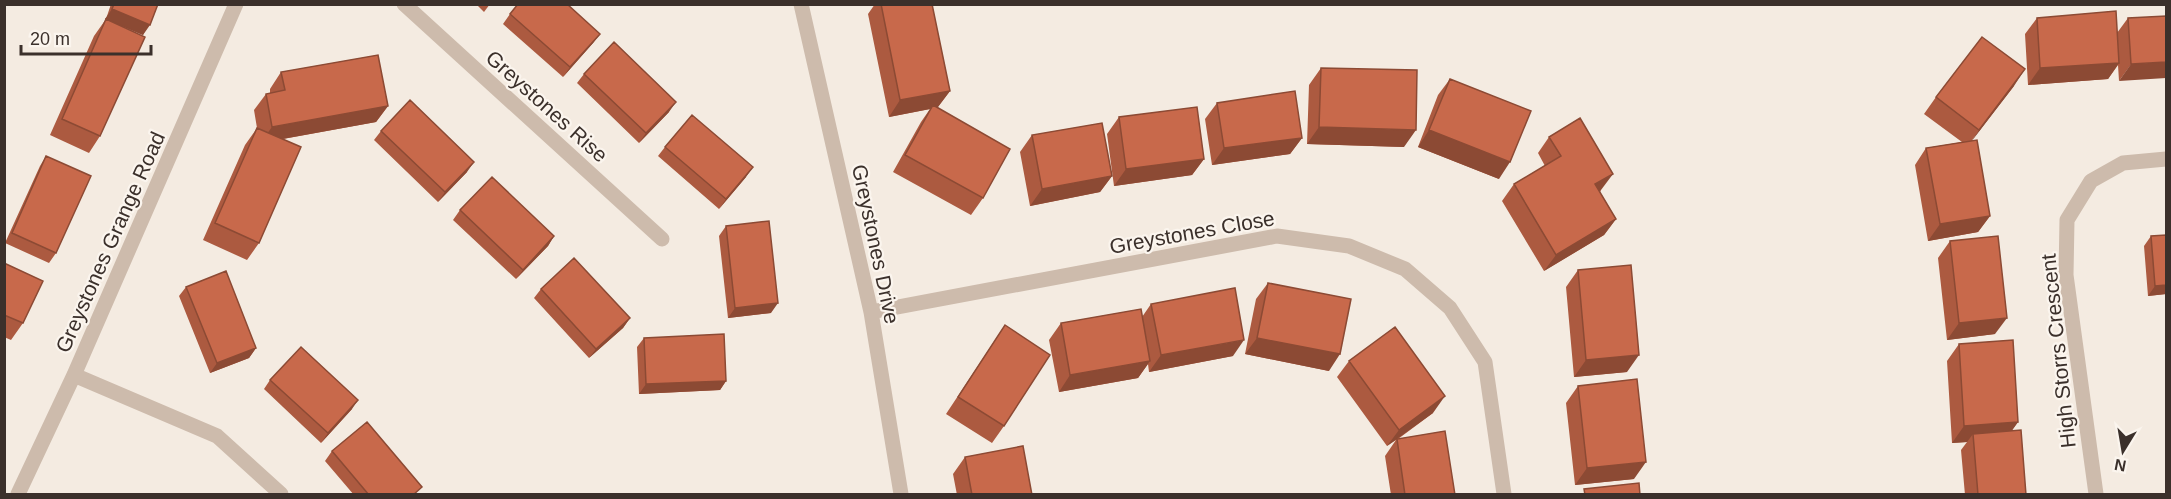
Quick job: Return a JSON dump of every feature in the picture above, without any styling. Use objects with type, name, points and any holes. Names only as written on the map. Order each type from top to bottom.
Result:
[{"type":"street","name":"Greystones Grange Road","points":[[18,495],[74,375],[236,4]]},
{"type":"street","name":"Greystones Rise","points":[[404,4],[662,239]]},
{"type":"street","name":"Greystones Drive","points":[[801,4],[871,312],[901,495]]},
{"type":"street","name":"High Storrs Crescent","points":[[2096,495],[2066,276],[2067,220],[2091,181],[2123,163],[2166,159]]},
{"type":"street","name":"Greystones Close","points":[[871,312],[1277,236],[1349,246],[1406,269],[1450,308],[1485,362],[1504,495]]},
{"type":"street","points":[[74,375],[217,436],[281,495]]},
{"type":"building","points":[[114,4],[158,4],[150,25],[112,9]]},
{"type":"building","points":[[518,4],[567,4],[600,34],[570,67],[510,14]]},
{"type":"building","points":[[881,4],[932,4],[950,91],[900,100]]},
{"type":"building","points":[[2116,11],[2119,63],[2040,68],[2037,18]]},
{"type":"building","points":[[2166,16],[2166,62],[2131,64],[2128,18]]},
{"type":"building","points":[[106,19],[145,37],[100,136],[62,119]]},
{"type":"building","points":[[1982,37],[2025,69],[1979,130],[1936,97]]},
{"type":"building","points":[[614,42],[676,102],[646,133],[584,74]]},
{"type":"building","points":[[378,55],[388,106],[272,127],[266,94],[285,90],[281,72]]},
{"type":"building","points":[[1321,68],[1417,70],[1416,130],[1319,127]]},
{"type":"building","points":[[1450,79],[1531,111],[1510,162],[1429,130]]},
{"type":"building","points":[[1295,91],[1302,138],[1224,148],[1217,103]]},
{"type":"building","points":[[410,100],[474,162],[445,192],[381,131]]},
{"type":"building","points":[[933,105],[1010,149],[983,198],[905,155]]},
{"type":"building","points":[[1197,107],[1204,159],[1126,169],[1119,117]]},
{"type":"building","points":[[692,115],[753,167],[726,199],[665,147]]},
{"type":"building","points":[[1580,118],[1613,174],[1595,184],[1616,219],[1556,255],[1514,184],[1561,156],[1549,137]]},
{"type":"building","points":[[1102,123],[1112,176],[1042,189],[1032,135]]},
{"type":"building","points":[[257,128],[301,147],[259,243],[215,223]]},
{"type":"building","points":[[1977,140],[1990,216],[1940,224],[1926,148]]},
{"type":"building","points":[[46,156],[91,176],[56,253],[12,233]]},
{"type":"building","points":[[492,177],[554,236],[523,270],[460,210]]},
{"type":"building","points":[[769,221],[778,303],[735,308],[726,226]]},
{"type":"building","points":[[2166,235],[2166,285],[2155,286],[2151,236]]},
{"type":"building","points":[[1998,236],[2007,318],[1959,323],[1950,241]]},
{"type":"building","points":[[574,258],[630,318],[596,349],[541,289]]},
{"type":"building","points":[[4,263],[43,281],[23,323],[4,315]]},
{"type":"building","points":[[1631,265],[1639,355],[1586,360],[1578,270]]},
{"type":"building","points":[[226,271],[256,348],[217,363],[186,287]]},
{"type":"building","points":[[1268,283],[1351,299],[1340,354],[1257,338]]},
{"type":"building","points":[[1235,288],[1244,340],[1161,355],[1151,304]]},
{"type":"building","points":[[1141,309],[1150,361],[1070,375],[1061,323]]},
{"type":"building","points":[[1005,325],[1050,355],[1004,426],[958,397]]},
{"type":"building","points":[[1395,327],[1445,396],[1399,430],[1349,361]]},
{"type":"building","points":[[724,334],[726,381],[646,384],[644,338]]},
{"type":"building","points":[[2013,340],[2018,422],[1964,426],[1959,344]]},
{"type":"building","points":[[301,347],[358,400],[328,433],[270,380]]},
{"type":"building","points":[[1637,379],[1646,462],[1587,468],[1578,386]]},
{"type":"building","points":[[367,422],[422,487],[413,495],[369,495],[332,451]]},
{"type":"building","points":[[2021,430],[2026,495],[1978,495],[1973,434]]},
{"type":"building","points":[[1445,431],[1455,495],[1405,495],[1397,439]]},
{"type":"building","points":[[1023,446],[1032,495],[972,495],[965,457]]},
{"type":"building","points":[[1639,483],[1640,495],[1585,495],[1584,489]]}]
